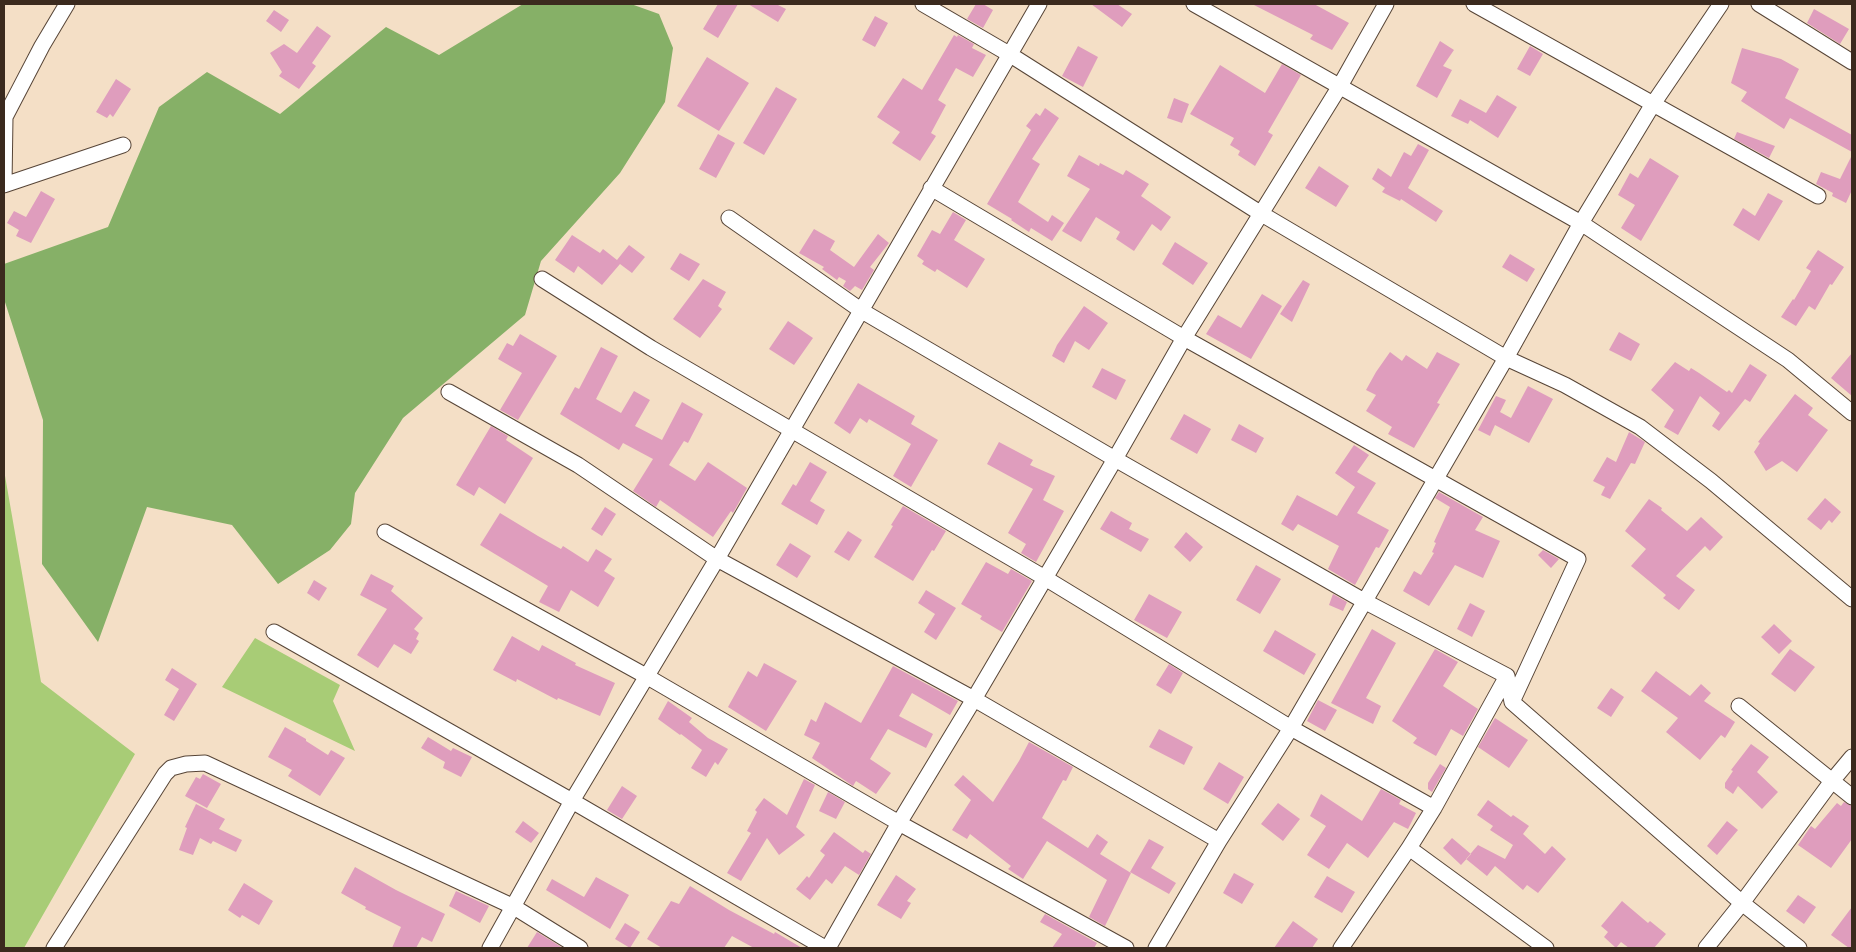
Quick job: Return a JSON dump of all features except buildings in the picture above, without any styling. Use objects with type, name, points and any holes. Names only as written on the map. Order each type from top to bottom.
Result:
[{"type":"street","points":[[67,4],[5,117],[4,185],[123,145]]},
{"type":"street","points":[[923,4],[1009,54],[1260,212],[1506,358],[1565,385],[1640,426],[1711,481],[1852,599]]},
{"type":"street","points":[[490,948],[572,801],[717,559],[1039,4]]},
{"type":"street","points":[[1194,4],[1581,222],[1788,360],[1852,413]]},
{"type":"street","points":[[274,632],[827,948],[1115,459],[1184,338],[1260,212],[1340,86],[1386,4]]},
{"type":"street","points":[[1474,4],[1818,196]]},
{"type":"street","points":[[1156,948],[1219,841],[1291,728],[1506,358],[1581,222],[1653,104],[1721,4]]},
{"type":"street","points":[[1760,4],[1852,62]]},
{"type":"street","points":[[931,188],[1184,338],[1578,559],[1512,702]]},
{"type":"street","points":[[729,218],[862,310],[1115,459],[1364,601],[1507,676]]},
{"type":"street","points":[[542,279],[651,348],[1045,578],[1291,728],[1434,808]]},
{"type":"street","points":[[449,392],[578,465],[717,559],[974,699],[1219,841]]},
{"type":"street","points":[[385,532],[646,676],[899,823],[1126,948]]},
{"type":"street","points":[[1507,676],[1512,702],[1742,903],[1798,948]]},
{"type":"street","points":[[1341,948],[1434,808],[1507,676]]},
{"type":"street","points":[[1739,706],[1852,797]]},
{"type":"street","points":[[1706,948],[1852,757]]},
{"type":"street","points":[[54,948],[165,774],[171,768],[186,764],[205,763],[514,907],[580,948]]},
{"type":"street","points":[[1408,848],[1546,948]]},
{"type":"green space","points":[[523,4],[631,4],[659,14],[673,48],[665,102],[620,173],[541,261],[525,315],[403,418],[355,493],[351,524],[330,550],[278,584],[232,525],[147,507],[98,642],[42,564],[43,420],[4,299],[4,264],[108,227],[159,107],[207,72],[280,114],[386,27],[439,55]]},
{"type":"green space","points":[[4,470],[41,682],[135,754],[24,948],[4,948]]},
{"type":"green space","points":[[255,638],[340,685],[333,701],[355,751],[222,687]]}]
